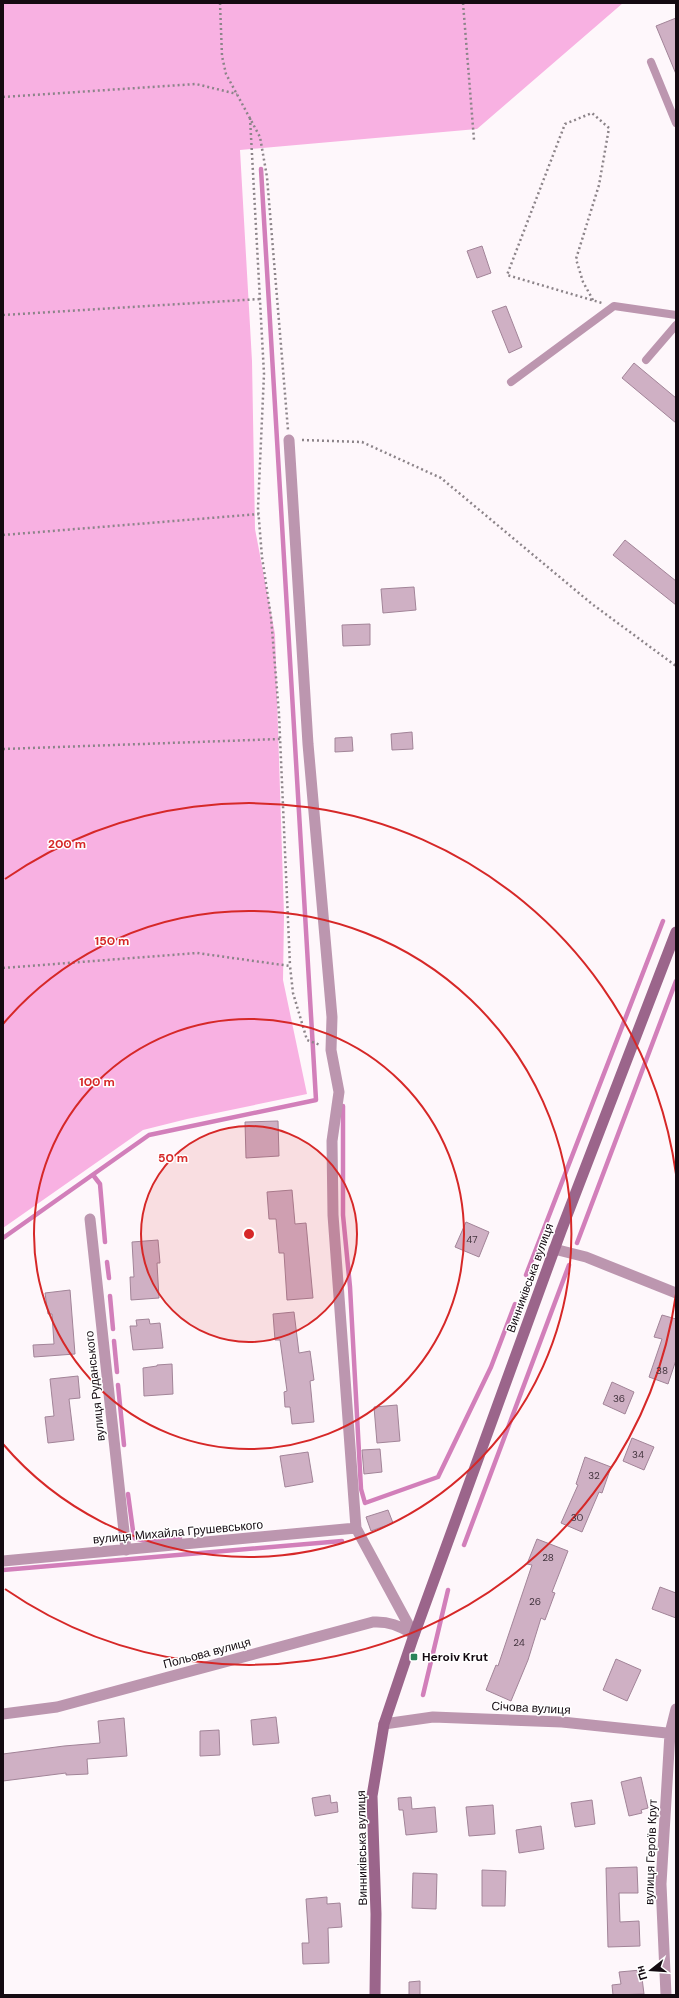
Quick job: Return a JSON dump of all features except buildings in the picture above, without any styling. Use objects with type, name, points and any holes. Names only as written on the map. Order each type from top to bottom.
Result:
[{"type":"main road","name":"Винниківська вулиця","points":[[375,1995],[376,1914],[372,1796],[384,1724],[414,1635],[554,1249],[676,932]]},
{"type":"street","points":[[289,440],[308,744],[332,1016],[332,1050],[339,1092],[332,1141],[333,1215],[356,1528],[414,1635]]},
{"type":"street","name":"вулиця Руданського","points":[[90,1219],[126,1550]]},
{"type":"street","points":[[554,1249],[586,1257],[676,1293]]},
{"type":"street","name":"вулиця Михайла Грушевського","points":[[3,1561],[356,1528]]},
{"type":"street","name":"Польова вулиця","points":[[3,1714],[57,1708],[373,1622],[383,1621],[394,1623],[414,1635]]},
{"type":"street","name":"вулиця Героїв Крут","points":[[666,1995],[661,1884],[676,1709]]},
{"type":"street","name":"Січова вулиця","points":[[384,1724],[433,1717],[562,1722],[673,1733]]},
{"type":"lane","points":[[651,62],[676,123]]},
{"type":"lane","points":[[512,382],[614,306],[676,315]]},
{"type":"lane","points":[[646,360],[676,325]]},
{"type":"path","points":[[220,3],[222,56],[226,74],[250,115],[260,137],[268,177],[289,440],[362,442],[441,478],[592,604],[676,666]]},
{"type":"path","points":[[463,3],[474,140]]},
{"type":"path","points":[[3,97],[196,84],[237,94]]},
{"type":"path","points":[[593,300],[583,282],[576,259],[599,185],[609,128],[592,114],[565,124],[507,275],[593,300],[614,306]]},
{"type":"path","points":[[250,115],[264,374],[259,514],[262,557],[271,617],[280,739],[290,966],[293,993],[307,1040],[332,1050]]},
{"type":"path","points":[[3,315],[260,299]]},
{"type":"path","points":[[3,535],[259,514]]},
{"type":"path","points":[[3,749],[280,739]]},
{"type":"path","points":[[3,968],[197,953],[290,966]]},
{"type":"shaded area","points":[[3,3],[623,3],[477,129],[240,150],[252,361],[255,529],[275,634],[284,915],[283,980],[307,1094],[187,1119],[143,1130],[3,1228]]},
{"type":"waterway","points":[[3,1238],[149,1135],[316,1100],[261,169]]},
{"type":"waterway","points":[[526,1275],[663,921]]},
{"type":"waterway","points":[[577,1243],[676,981]]},
{"type":"waterway","points":[[343,1106],[343,1215],[350,1287],[361,1489],[365,1503],[438,1477],[491,1367],[515,1304]]},
{"type":"waterway","points":[[93,1175],[100,1184],[105,1242]]},
{"type":"waterway","points":[[107,1262],[109,1278]]},
{"type":"waterway","points":[[464,1545],[569,1265]]},
{"type":"waterway","points":[[110,1296],[113,1329]]},
{"type":"waterway","points":[[114,1341],[117,1372]]},
{"type":"waterway","points":[[118,1385],[124,1445]]},
{"type":"waterway","points":[[128,1494],[134,1538],[149,1542],[180,1538]]},
{"type":"waterway","points":[[3,1570],[342,1541]]},
{"type":"waterway","points":[[423,1695],[448,1590]]},
{"type":"place","name":"Heroiv Krut","points":[[414,1657]]}]
